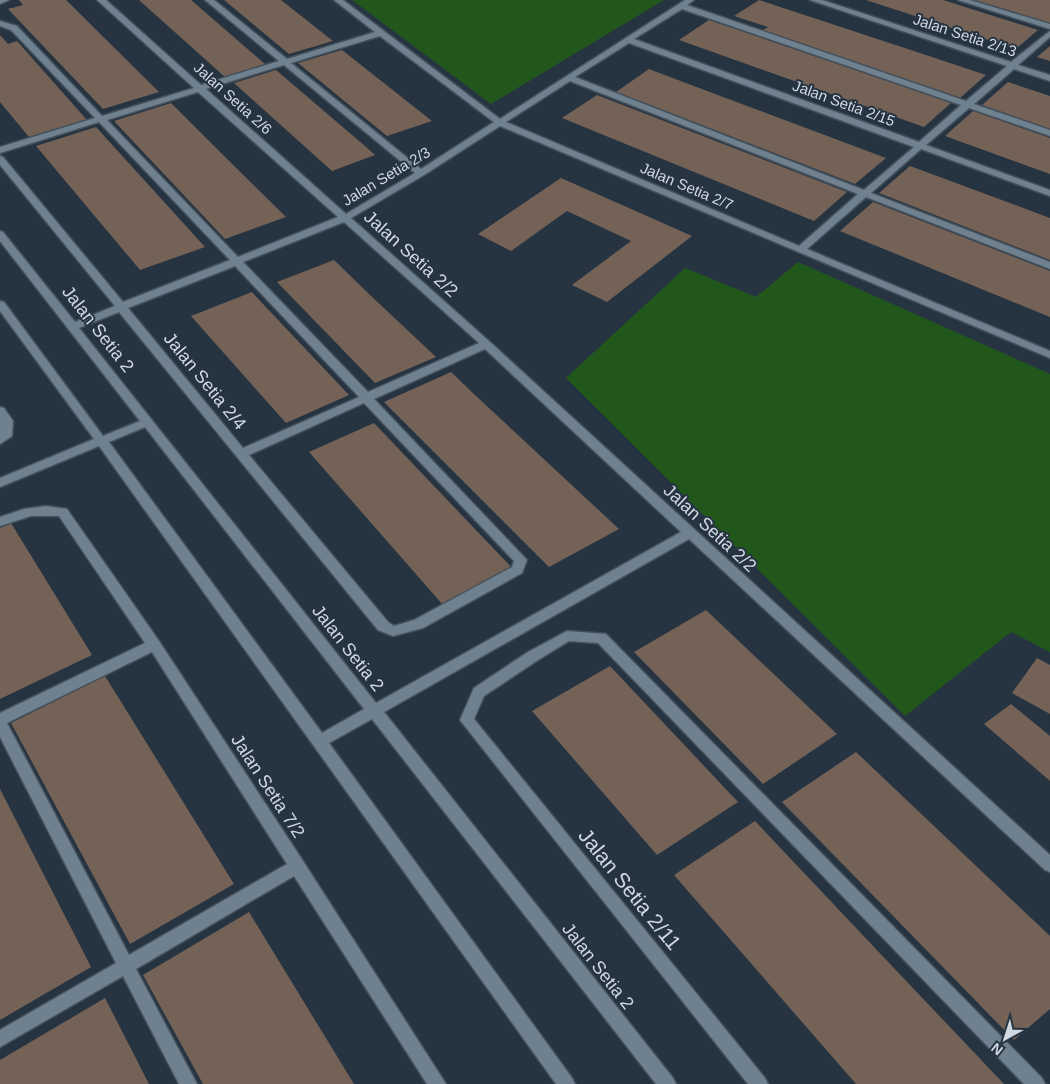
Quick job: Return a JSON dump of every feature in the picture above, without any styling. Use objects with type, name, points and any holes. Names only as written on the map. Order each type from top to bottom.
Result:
[{"type":"street","points":[[0,2],[5,0]]},
{"type":"street","name":"Jalan Setia 2/6","points":[[101,0],[345,218]]},
{"type":"street","points":[[209,0],[421,173]]},
{"type":"street","name":"Jalan Setia 2/7","points":[[338,0],[500,123],[1050,355]]},
{"type":"street","name":"Jalan Setia 2/3","points":[[72,327],[345,218],[421,173],[690,0]]},
{"type":"street","name":"Jalan Setia 2/13","points":[[814,0],[1050,78]]},
{"type":"street","points":[[962,0],[1050,27]]},
{"type":"street","points":[[681,6],[1050,133]]},
{"type":"street","points":[[0,22],[14,28],[367,398]]},
{"type":"street","points":[[0,150],[380,33]]},
{"type":"street","points":[[800,250],[1050,33]]},
{"type":"street","name":"Jalan Setia 2/15","points":[[628,40],[1050,193]]},
{"type":"street","points":[[569,78],[1050,266]]},
{"type":"street","name":"Jalan Setia 2/4","points":[[0,159],[383,626],[393,631],[418,624],[517,570],[521,560],[367,398]]},
{"type":"street","name":"Jalan Setia 2/2","points":[[345,218],[486,344],[1050,865]]},
{"type":"street","name":"Jalan Setia 2","points":[[0,234],[667,1084]]},
{"type":"street","points":[[0,304],[320,741],[566,1084]]},
{"type":"street","points":[[242,453],[486,344]]},
{"type":"street","points":[[0,411],[7,421],[3,438]]},
{"type":"street","points":[[0,484],[147,422]]},
{"type":"street","name":"Jalan Setia 7/2","points":[[0,522],[17,515],[45,508],[63,512],[154,645],[437,1084]]},
{"type":"street","points":[[320,741],[689,533]]},
{"type":"street","name":"Jalan Setia 2/11","points":[[759,1084],[467,720],[479,692],[533,656],[568,636],[601,638],[1036,1084]]},
{"type":"street","points":[[154,645],[0,721],[188,1084]]},
{"type":"street","points":[[0,1039],[298,866]]},
{"type":"green space","points":[[352,0],[664,0],[491,104]]},
{"type":"green space","points":[[798,262],[1050,374],[1050,652],[1011,632],[905,716],[566,378],[685,268],[756,297]]},
{"type":"building","points":[[19,0],[66,0],[159,92],[103,109],[8,9],[23,5]]},
{"type":"building","points":[[139,0],[191,0],[266,65],[225,77]]},
{"type":"building","points":[[224,0],[281,0],[333,41],[289,54]]},
{"type":"building","points":[[759,0],[986,75],[960,98],[763,30],[768,27],[734,16]]},
{"type":"building","points":[[866,0],[943,0],[1038,30],[1016,49]]},
{"type":"building","points":[[973,0],[1050,0],[1050,24]]},
{"type":"building","points":[[709,20],[951,103],[924,127],[679,40]]},
{"type":"building","points":[[0,35],[8,44],[17,41],[87,120],[29,137],[0,102]]},
{"type":"building","points":[[1050,46],[1050,61],[1037,57]]},
{"type":"building","points":[[342,50],[432,121],[387,136],[298,63]]},
{"type":"building","points":[[649,69],[886,158],[855,184],[616,92]]},
{"type":"building","points":[[276,70],[375,155],[332,171],[234,83]]},
{"type":"building","points":[[1008,82],[1050,96],[1050,129],[982,105]]},
{"type":"building","points":[[597,95],[847,192],[814,221],[562,118]]},
{"type":"building","points":[[171,103],[286,217],[225,239],[114,121]]},
{"type":"building","points":[[973,111],[1050,138],[1050,174],[945,136]]},
{"type":"building","points":[[96,127],[205,247],[140,270],[36,146]]},
{"type":"building","points":[[910,166],[1050,218],[1050,260],[879,193]]},
{"type":"building","points":[[561,178],[692,236],[607,302],[572,285],[631,241],[567,211],[511,251],[478,234]]},
{"type":"building","points":[[873,202],[1050,271],[1050,317],[840,231]]},
{"type":"building","points":[[334,260],[436,357],[375,383],[277,282]]},
{"type":"building","points":[[252,292],[349,395],[286,423],[191,316]]},
{"type":"building","points":[[451,372],[619,529],[549,567],[384,402]]},
{"type":"building","points":[[374,423],[513,569],[443,605],[309,452]]},
{"type":"building","points":[[11,523],[92,655],[0,699],[0,528]]},
{"type":"building","points":[[706,610],[837,734],[763,784],[634,652]]},
{"type":"building","points":[[1037,658],[1050,665],[1050,714],[1012,693]]},
{"type":"building","points":[[610,666],[738,802],[657,855],[532,711]]},
{"type":"building","points":[[105,676],[234,884],[130,944],[11,723]]},
{"type":"building","points":[[1011,704],[1050,736],[1050,781],[984,724]]},
{"type":"building","points":[[856,752],[1050,936],[1050,1009],[1014,1040],[782,802]]},
{"type":"building","points":[[0,789],[91,967],[0,1020]]},
{"type":"building","points":[[755,821],[1004,1084],[856,1084],[674,875]]},
{"type":"building","points":[[249,912],[354,1084],[203,1084],[143,975]]},
{"type":"building","points":[[105,998],[149,1084],[0,1084],[0,1060]]}]
